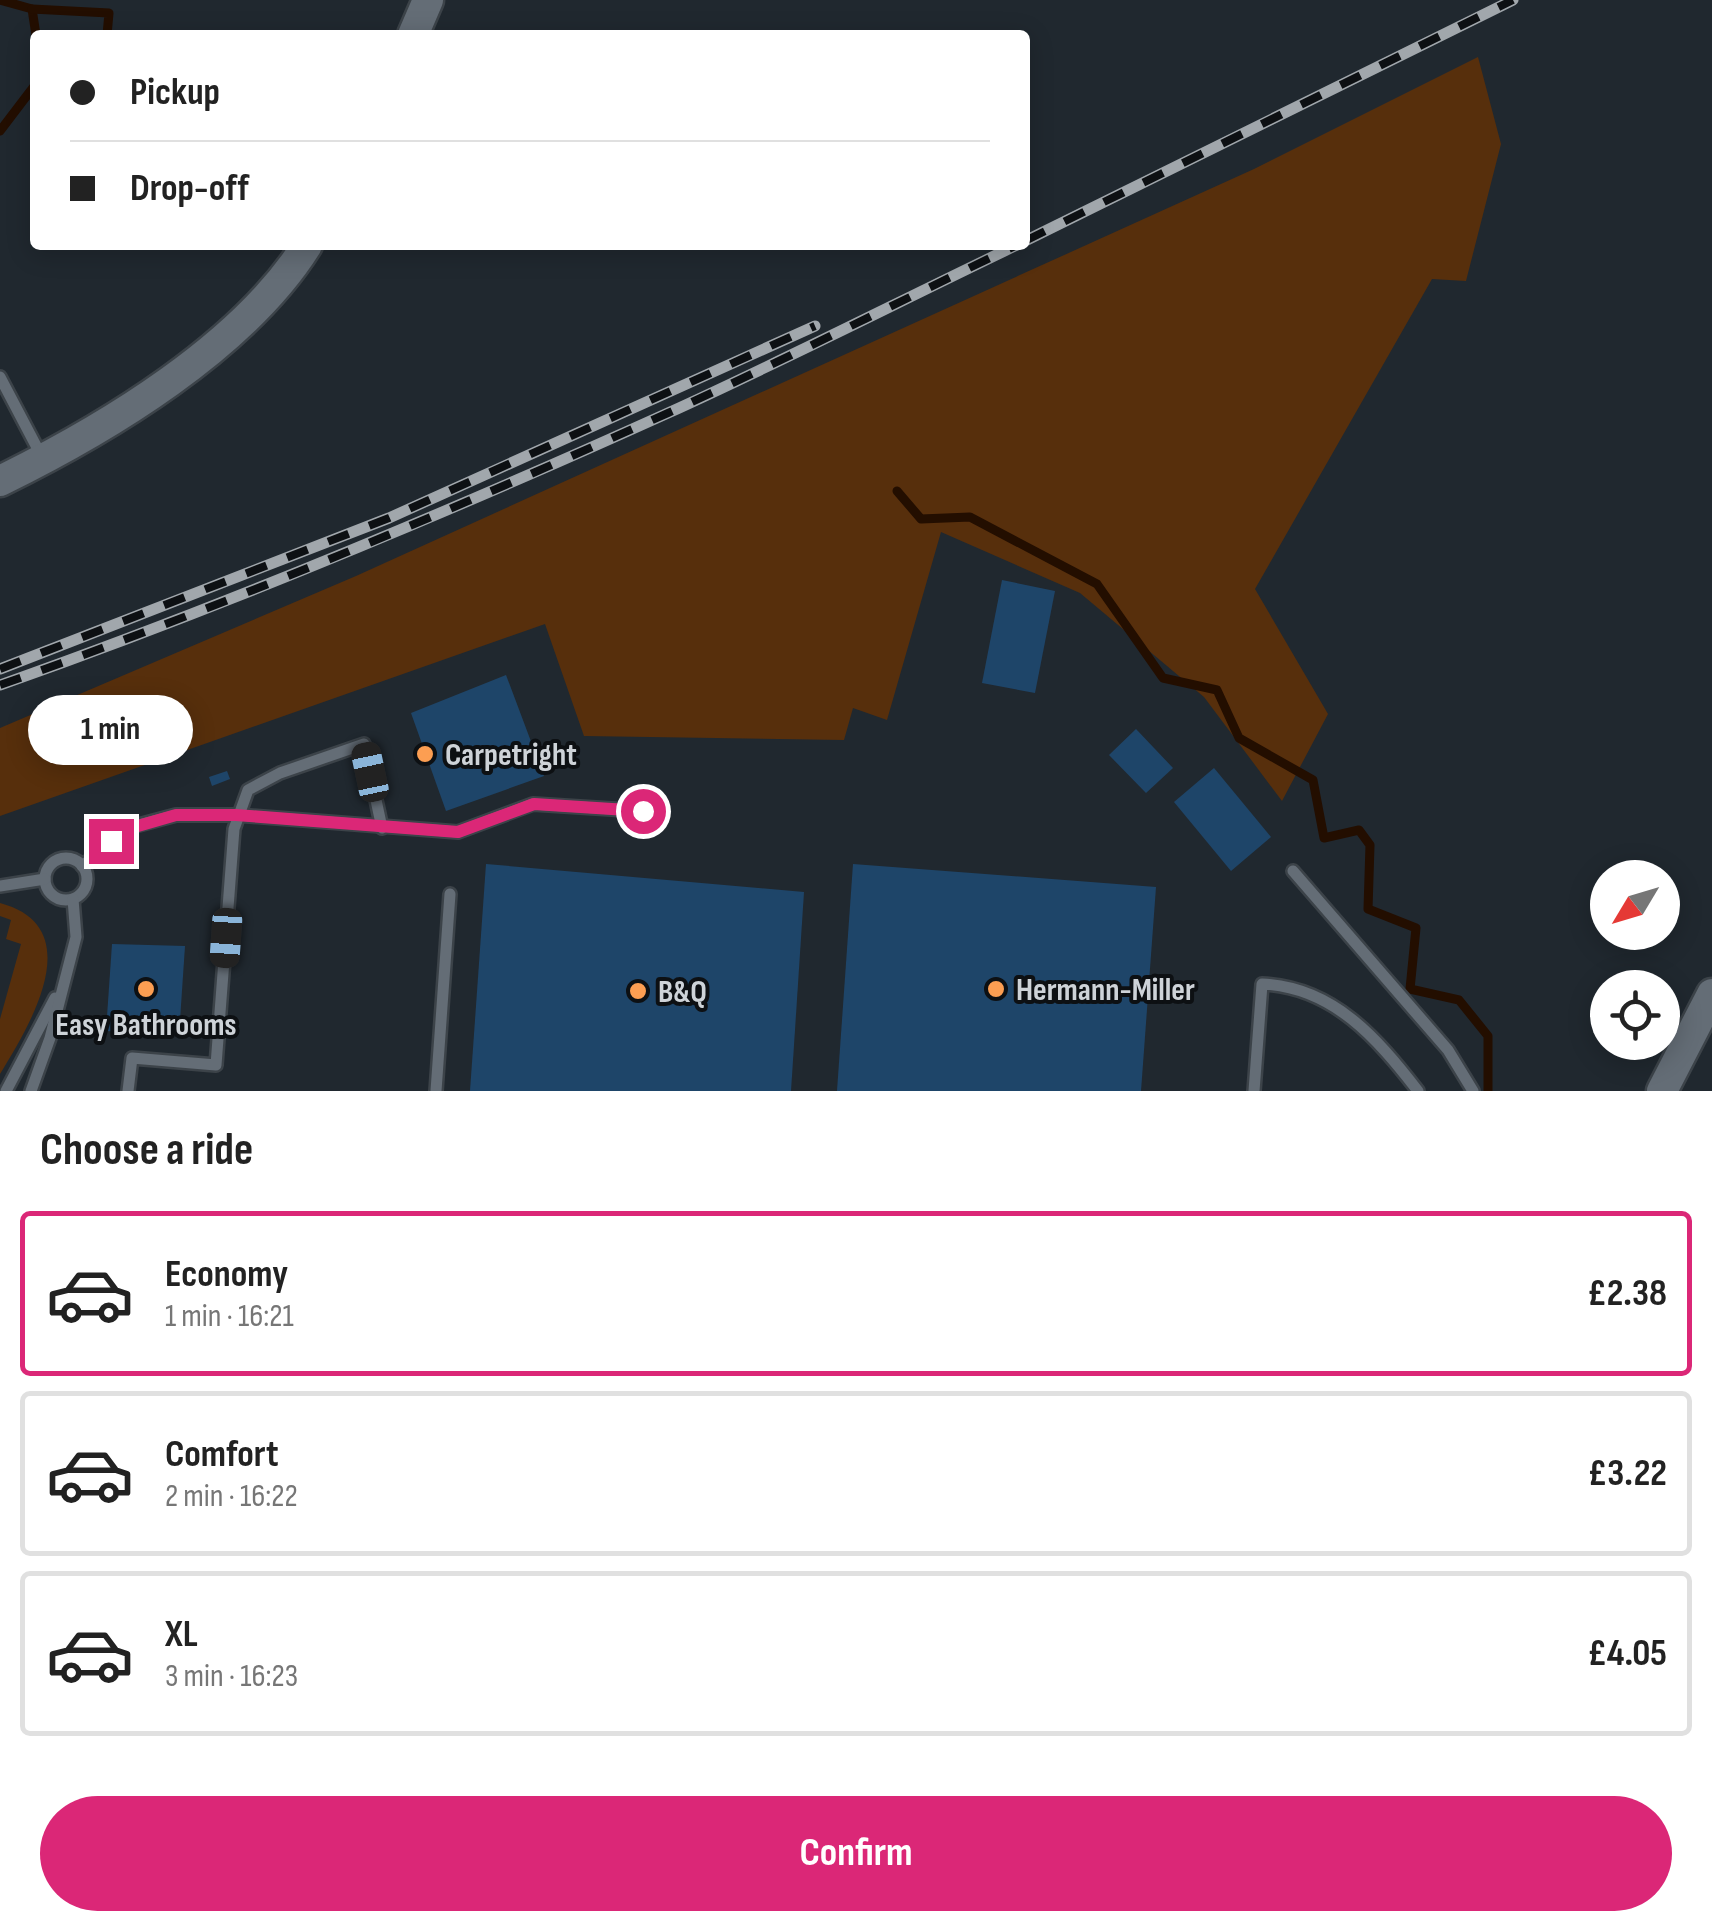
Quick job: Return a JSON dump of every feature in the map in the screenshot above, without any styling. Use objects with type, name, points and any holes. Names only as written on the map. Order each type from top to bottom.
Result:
[{"type":"main road","points":[[0,481],[130,407],[209,350],[271,292],[302,250]]},
{"type":"main road","points":[[1662,1091],[1712,994]]},
{"type":"lane","points":[[0,377],[42,459]]},
{"type":"lane","points":[[128,1091],[132,1058],[216,1064],[236,815],[248,790],[260,782],[364,744],[382,828]]},
{"type":"lane","points":[[82,866],[116,836],[176,815],[236,815],[458,832],[534,804],[643,811]]},
{"type":"lane","points":[[60,859],[73,860],[87,876],[85,888],[73,900],[54,897],[45,879],[49,866],[60,859]]},
{"type":"lane","points":[[1294,871],[1448,1050],[1473,1091]]},
{"type":"lane","points":[[0,886],[45,879]]},
{"type":"lane","points":[[436,1091],[450,894]]},
{"type":"lane","points":[[41,1091],[76,934],[73,900]]},
{"type":"lane","points":[[6,1091],[67,972]]},
{"type":"lane","points":[[31,1091],[67,972]]},
{"type":"lane","points":[[1254,1091],[1262,984],[1312,992],[1346,1012],[1418,1091]]},
{"type":"shaded area","points":[[1478,57],[1501,144],[1466,281],[1432,279],[1255,589],[1328,714],[1282,801],[1204,697],[1080,593],[941,532],[887,720],[853,708],[844,740],[584,736],[545,624],[0,816],[0,728],[356,576],[1254,169]]},
{"type":"shaded area","points":[[0,903],[27,915],[42,933],[47,955],[37,1005],[0,1074],[0,1019],[21,944],[6,939],[11,920],[0,916]]},
{"type":"building","points":[[1002,580],[1055,591],[1035,693],[982,683]]},
{"type":"building","points":[[506,675],[544,776],[446,811],[411,713]]},
{"type":"building","points":[[1136,729],[1173,768],[1146,793],[1109,755]]},
{"type":"building","points":[[1214,768],[1271,837],[1231,871],[1174,802]]},
{"type":"building","points":[[227,771],[230,779],[212,786],[209,777]]},
{"type":"building","name":"B&Q","points":[[486,864],[804,892],[791,1091],[470,1091]]},
{"type":"building","name":"Hermann-Miller","points":[[853,864],[1156,887],[1141,1091],[837,1091]]},
{"type":"building","name":"Easy Bathrooms","points":[[112,944],[185,946],[179,1035],[106,1031]]},
{"type":"waterway","points":[[0,0],[32,9],[35,30]]},
{"type":"waterway","points":[[32,9],[109,13],[107,30]]},
{"type":"waterway","points":[[0,131],[30,92]]},
{"type":"waterway","points":[[897,491],[921,519],[970,517],[1097,584],[1163,678],[1217,690],[1239,738],[1313,780],[1324,838],[1359,830],[1370,845],[1368,909],[1416,928],[1410,989],[1459,1000],[1488,1036],[1488,1091]]},
{"type":"railway","points":[[1030,239],[1513,0]]},
{"type":"railway","points":[[0,685],[253,590],[503,486],[712,393],[1007,250]]},
{"type":"railway","points":[[0,669],[389,518],[815,326]]},
{"type":"place","name":"Carpetright","points":[[425,754]]},
{"type":"place","name":"Easy Bathrooms","points":[[146,989]]},
{"type":"place","name":"Hermann-Miller","points":[[996,989]]},
{"type":"place","name":"B&Q","points":[[638,991]]},
{"type":"route","points":[[111,841],[131,828],[176,815],[236,815],[458,832],[534,804],[643,811]]}]
